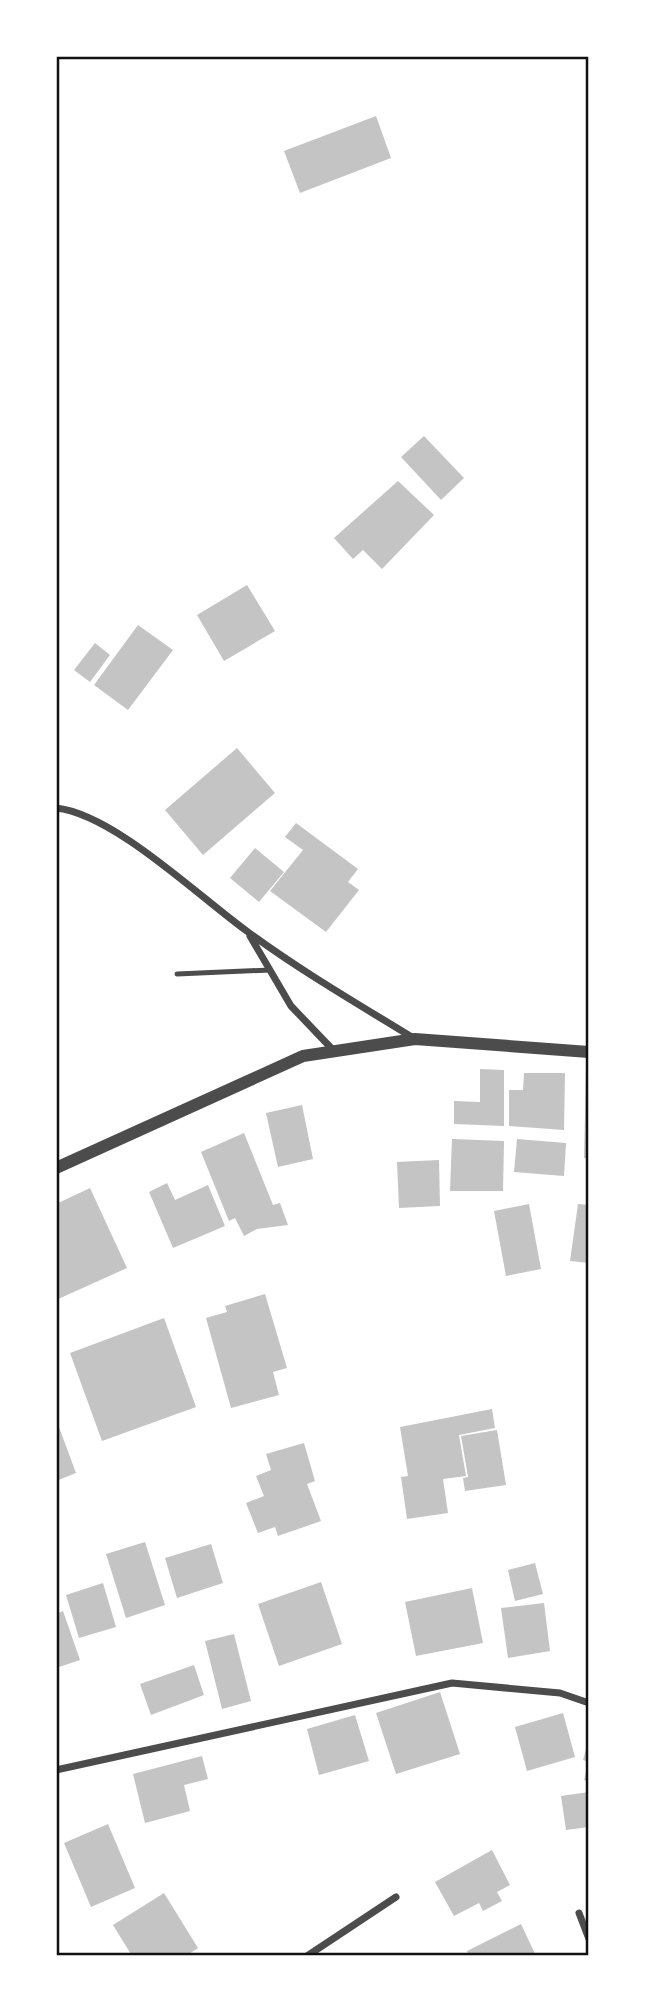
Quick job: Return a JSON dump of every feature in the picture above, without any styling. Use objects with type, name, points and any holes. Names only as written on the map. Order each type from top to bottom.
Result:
[{"type":"street","points":[[56,808],[71,809],[128,840],[248,932],[415,1039]]},
{"type":"street","points":[[248,932],[290,1006],[334,1051]]},
{"type":"street","points":[[56,1168],[303,1056],[415,1039],[589,1052]]},
{"type":"street","points":[[56,1770],[452,1683],[560,1693],[589,1703]]},
{"type":"street","points":[[307,1956],[396,1897]]},
{"type":"street","points":[[579,1913],[589,1939]]},
{"type":"lane","points":[[177,974],[270,970]]},
{"type":"building","points":[[376,116],[391,158],[300,193],[284,151]]},
{"type":"building","points":[[424,436],[464,478],[441,500],[401,457]]},
{"type":"building","points":[[398,481],[434,515],[382,569],[363,550],[353,559],[334,538]]},
{"type":"building","points":[[247,585],[275,631],[224,661],[197,615]]},
{"type":"building","points":[[138,625],[173,650],[128,710],[94,685]]},
{"type":"building","points":[[95,643],[110,655],[90,682],[74,670]]},
{"type":"building","points":[[237,748],[275,793],[203,855],[165,810]]},
{"type":"building","points":[[296,823],[358,869],[348,882],[359,890],[326,932],[270,891],[303,850],[285,837]]},
{"type":"building","points":[[255,848],[284,872],[259,902],[230,878]]},
{"type":"building","points":[[480,1069],[504,1070],[504,1126],[454,1124],[454,1101],[480,1102]]},
{"type":"building","points":[[586,1069],[589,1070],[589,1159],[584,1158]]},
{"type":"building","points":[[524,1073],[565,1073],[564,1130],[509,1126],[509,1090],[523,1090]]},
{"type":"building","points":[[302,1105],[313,1159],[278,1167],[266,1113]]},
{"type":"building","points":[[244,1133],[273,1205],[280,1203],[288,1225],[257,1229],[244,1236],[235,1218],[229,1221],[201,1152]]},
{"type":"building","points":[[452,1139],[504,1141],[503,1191],[450,1191]]},
{"type":"building","points":[[517,1139],[566,1143],[564,1176],[514,1172]]},
{"type":"building","points":[[439,1160],[440,1206],[399,1208],[397,1162]]},
{"type":"building","points":[[167,1183],[175,1200],[208,1185],[225,1226],[173,1248],[149,1192]]},
{"type":"building","points":[[90,1188],[127,1268],[56,1300],[56,1204]]},
{"type":"building","points":[[529,1204],[541,1269],[506,1276],[494,1211]]},
{"type":"building","points":[[578,1204],[589,1205],[589,1263],[570,1261]]},
{"type":"building","points":[[265,1294],[287,1368],[273,1372],[279,1395],[231,1408],[206,1318],[227,1312],[225,1306]]},
{"type":"building","points":[[164,1318],[196,1407],[102,1441],[70,1353]]},
{"type":"building","points":[[492,1409],[495,1428],[459,1435],[466,1476],[443,1479],[448,1513],[407,1519],[401,1477],[408,1476],[400,1427]]},
{"type":"building","points":[[56,1419],[76,1473],[56,1481]]},
{"type":"building","points":[[497,1430],[506,1485],[465,1491],[463,1478],[468,1477],[461,1436]]},
{"type":"building","points":[[304,1443],[315,1481],[307,1484],[321,1521],[278,1536],[275,1527],[258,1533],[246,1503],[264,1496],[256,1476],[271,1470],[266,1454]]},
{"type":"building","points":[[145,1542],[165,1605],[126,1618],[106,1554]]},
{"type":"building","points":[[211,1544],[223,1583],[177,1598],[165,1558]]},
{"type":"building","points":[[535,1563],[543,1594],[515,1601],[508,1570]]},
{"type":"building","points":[[321,1582],[342,1644],[279,1666],[258,1604]]},
{"type":"building","points":[[103,1583],[116,1627],[79,1638],[66,1595]]},
{"type":"building","points":[[472,1588],[483,1643],[416,1656],[405,1602]]},
{"type":"building","points":[[544,1603],[550,1651],[508,1658],[501,1608]]},
{"type":"building","points":[[63,1611],[80,1660],[56,1668],[56,1614]]},
{"type":"building","points":[[234,1634],[251,1701],[222,1709],[205,1641]]},
{"type":"building","points":[[194,1665],[204,1695],[151,1715],[140,1684]]},
{"type":"building","points":[[440,1692],[460,1754],[396,1774],[376,1713]]},
{"type":"building","points":[[563,1713],[575,1757],[527,1771],[515,1727]]},
{"type":"building","points":[[355,1715],[369,1761],[319,1775],[307,1729]]},
{"type":"building","points":[[589,1742],[589,1762],[583,1760]]},
{"type":"building","points":[[202,1756],[208,1779],[184,1785],[190,1811],[145,1823],[133,1774]]},
{"type":"building","points":[[589,1763],[589,1782],[584,1780]]},
{"type":"building","points":[[589,1792],[589,1827],[566,1830],[561,1796]]},
{"type":"building","points":[[108,1824],[135,1888],[91,1907],[64,1843]]},
{"type":"building","points":[[492,1850],[510,1885],[497,1892],[502,1901],[483,1911],[479,1903],[454,1916],[435,1882]]},
{"type":"building","points":[[164,1893],[198,1948],[186,1956],[132,1956],[113,1925]]},
{"type":"building","points":[[521,1924],[536,1956],[469,1956],[467,1951]]}]
